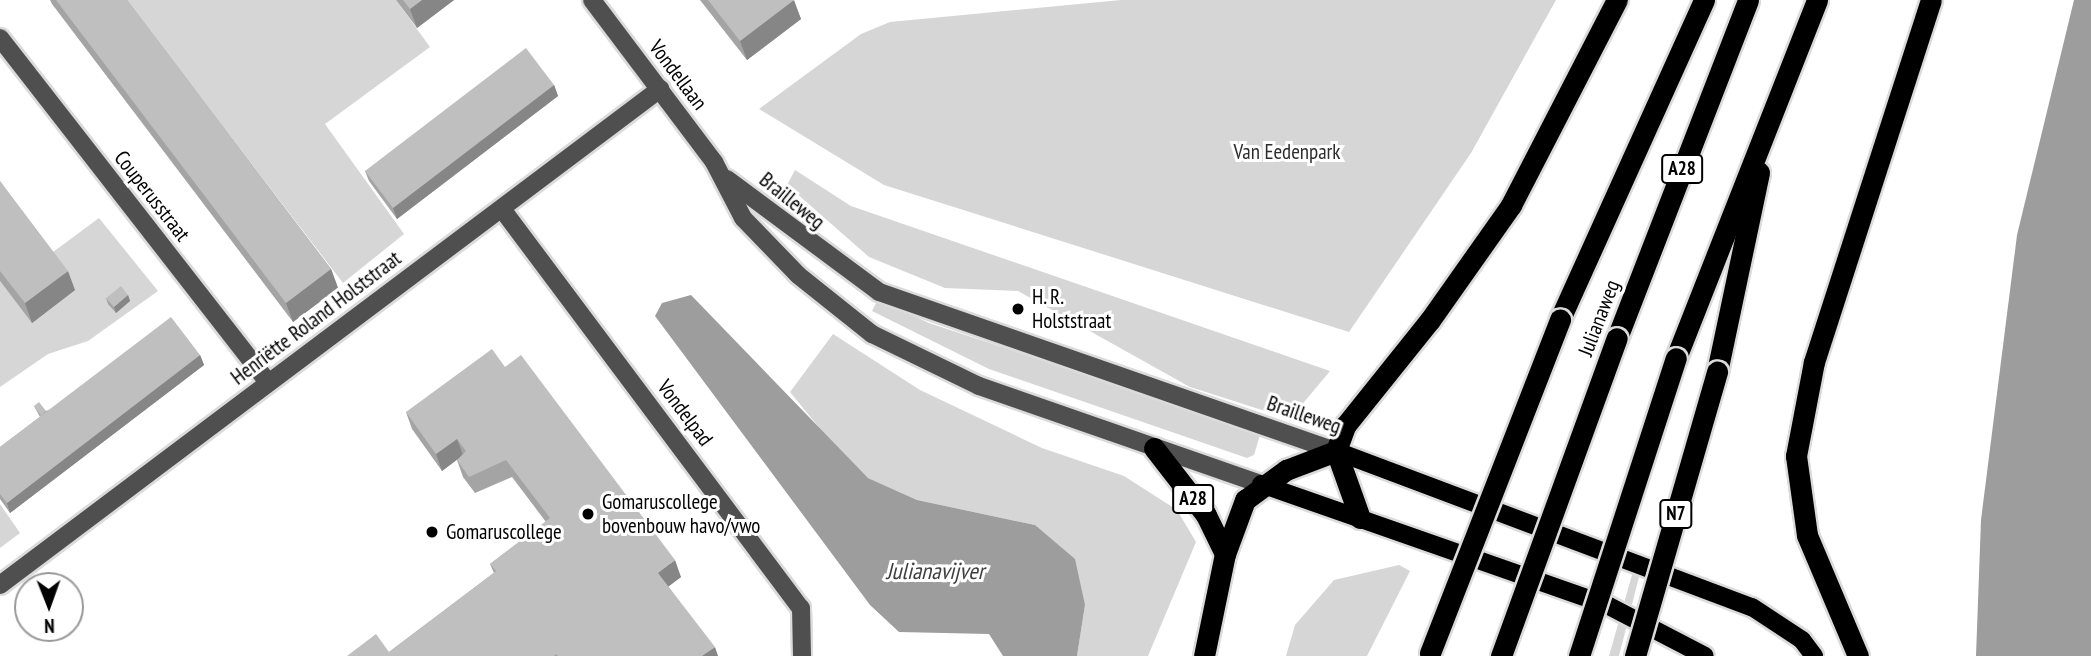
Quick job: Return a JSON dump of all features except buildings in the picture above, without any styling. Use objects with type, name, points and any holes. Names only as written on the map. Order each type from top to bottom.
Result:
[{"type":"highway","points":[[1360,518],[1336,451],[1345,426],[1430,320],[1549,140],[1617,0]]},
{"type":"highway","name":"A28","points":[[1430,655],[1560,319],[1704,0]]},
{"type":"highway","name":"Julianaweg","points":[[1501,656],[1617,338],[1748,0]]},
{"type":"highway","points":[[1579,656],[1676,358],[1817,0]]},
{"type":"highway","points":[[1858,656],[1822,575],[1798,502],[1798,436],[1814,362],[1931,0]]},
{"type":"highway","name":"N7","points":[[1636,656],[1717,372],[1772,113]]},
{"type":"highway","name":"A28","points":[[1154,448],[1206,515],[1225,554]]},
{"type":"highway","name":"A28","points":[[1204,656],[1225,554],[1245,500],[1261,484],[1336,451]]},
{"type":"main road","name":"Brailleweg","points":[[1336,451],[1752,607],[1793,633],[1814,656]]},
{"type":"main road","name":"Brailleweg","points":[[1261,484],[1607,605],[1704,656]]},
{"type":"street","name":"Vondellaan","points":[[592,0],[727,179]]},
{"type":"street","name":"Couperusstraat","points":[[0,38],[268,382]]},
{"type":"street","name":"Henriëtte Roland Holststraat","points":[[0,585],[660,89]]},
{"type":"street","name":"Brailleweg","points":[[727,179],[743,218],[798,275],[872,334],[979,386],[1261,484]]},
{"type":"street","name":"Brailleweg","points":[[727,179],[879,292],[1336,451]]},
{"type":"street","name":"Vondelpad","points":[[502,209],[801,608],[802,656]]},
{"type":"green space","points":[[126,0],[396,0],[430,47],[325,124],[404,234],[343,283]]},
{"type":"green space","name":"Van Eedenpark","points":[[1121,0],[1556,0],[1471,153],[1349,332],[884,185],[759,109],[861,34],[890,22]]},
{"type":"green space","points":[[795,170],[851,206],[1330,371],[1290,419],[1190,387],[1018,291],[945,288],[869,257],[787,185]]},
{"type":"green space","points":[[99,218],[158,291],[88,341],[48,354],[0,387],[0,281],[32,322],[49,255]]},
{"type":"green space","points":[[878,299],[929,323],[1254,430],[1260,435],[1254,455],[1247,458],[989,369],[872,311]]},
{"type":"green space","points":[[833,334],[920,390],[1042,448],[1124,476],[1177,510],[1196,542],[1148,656],[1077,656],[1085,605],[1035,525],[917,500],[868,478],[835,447],[790,392]]},
{"type":"green space","points":[[0,504],[20,533],[0,548]]},
{"type":"green space","points":[[1399,565],[1410,571],[1367,656],[1286,656],[1295,625],[1334,580]]},
{"type":"green space","points":[[1634,568],[1641,569],[1619,656],[1609,656]]},
{"type":"water","points":[[2074,0],[2091,0],[2091,656],[1976,656],[1981,520],[2017,235]]},
{"type":"water","name":"Julianavijver","points":[[691,295],[868,478],[917,500],[1035,525],[1075,559],[1085,605],[1077,656],[1003,656],[989,634],[899,632],[870,605],[655,316],[662,303]]},
{"type":"place","name":"H. R. Holststraat","points":[[1018,309]]},
{"type":"place","name":"Gomaruscollege bovenbouw havo/vwo","points":[[588,514]]},
{"type":"place","name":"Gomaruscollege","points":[[432,532]]}]
